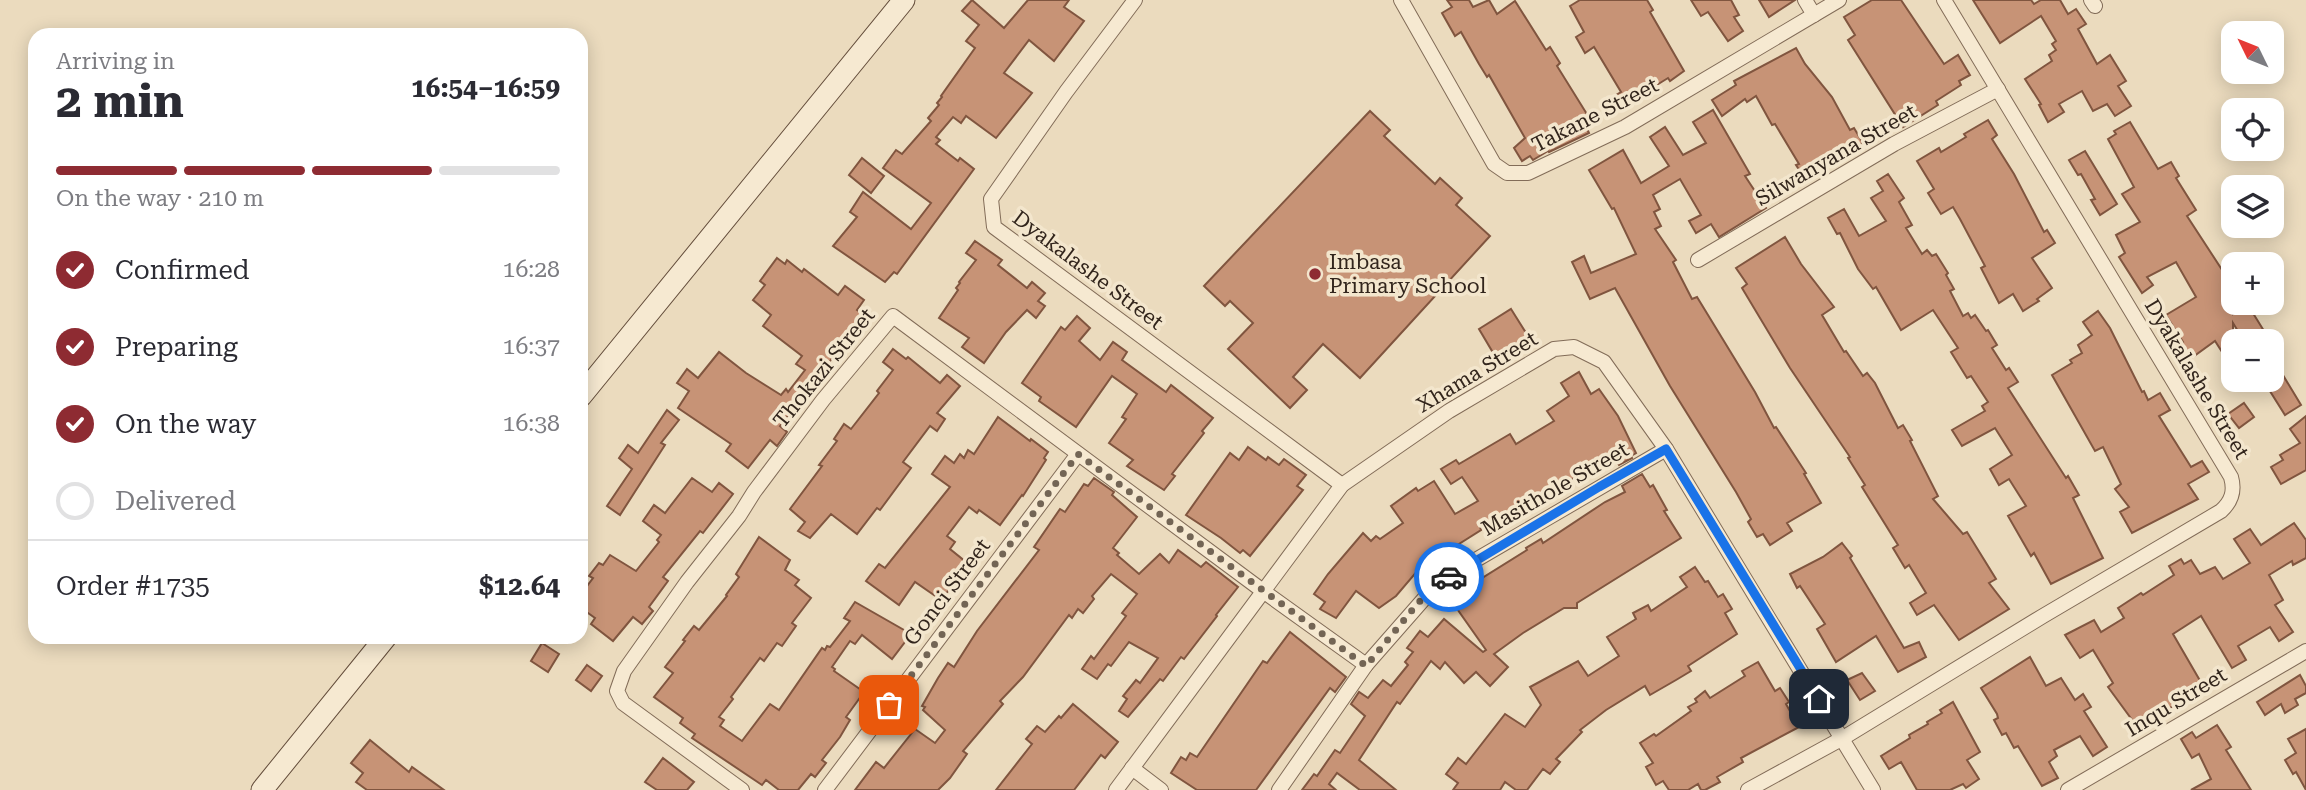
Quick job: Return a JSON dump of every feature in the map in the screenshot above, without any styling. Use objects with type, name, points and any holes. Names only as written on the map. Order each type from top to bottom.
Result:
[{"type":"main road","points":[[588,387],[904,0]]},
{"type":"main road","points":[[262,790],[380,644]]},
{"type":"street","name":"Dyakalashe Street","points":[[1135,0],[991,199],[994,227],[1342,485]]},
{"type":"street","name":"Takane Street","points":[[1401,0],[1494,164],[1507,173],[1528,173],[1625,127],[1839,0]]},
{"type":"street","points":[[1805,0],[1814,15]]},
{"type":"street","name":"Dyakalashe Street","points":[[1748,790],[1843,738],[2221,511],[2227,506],[2233,492],[2231,477],[1944,0]]},
{"type":"street","name":"Silwanyana Street","points":[[1698,260],[1894,144],[1998,89]]},
{"type":"street","name":"Thokazi Street","points":[[742,790],[623,703],[617,691],[624,671],[687,582],[824,400],[893,316],[1366,666]]},
{"type":"street","name":"Xhama Street","points":[[1116,790],[1342,485],[1449,411],[1554,349],[1574,347],[1604,362],[1666,449],[1873,790]]},
{"type":"street","name":"Masithole Street","points":[[1279,790],[1366,666],[1419,602],[1462,568],[1666,449]]},
{"type":"street","name":"Gonci Street","points":[[825,790],[1078,454]]},
{"type":"street","name":"Inqu Street","points":[[2068,790],[2306,651]]},
{"type":"street","points":[[1132,768],[1161,790]]},
{"type":"building","points":[[972,0],[1004,28],[1028,0],[1069,0],[1064,7],[1084,21],[1054,61],[1029,40],[1004,73],[1032,93],[996,138],[966,116],[961,123],[953,117],[936,137],[940,140],[936,144],[958,161],[960,158],[974,169],[897,274],[894,272],[885,282],[833,246],[857,217],[850,212],[863,192],[911,229],[931,203],[883,168],[896,150],[902,154],[931,121],[928,118],[939,105],[937,103],[941,96],[975,48],[966,41],[979,25],[962,11]]},
{"type":"building","points":[[1447,0],[1469,0],[1473,7],[1489,0],[1497,14],[1515,1],[1546,50],[1550,47],[1560,63],[1557,66],[1590,119],[1584,122],[1589,133],[1533,160],[1530,156],[1522,161],[1514,148],[1525,138],[1461,32],[1455,36],[1442,13],[1452,7]]},
{"type":"building","points":[[1580,0],[1647,0],[1653,10],[1650,12],[1684,71],[1623,106],[1616,95],[1621,92],[1594,47],[1585,53],[1576,37],[1584,32],[1570,6]]},
{"type":"building","points":[[1691,0],[1731,0],[1739,15],[1734,17],[1743,31],[1728,41],[1708,12],[1701,16]]},
{"type":"building","points":[[1759,0],[1795,0],[1769,17]]},
{"type":"building","points":[[1872,0],[1901,0],[1944,64],[1958,55],[1970,75],[1959,81],[1961,85],[1936,101],[1938,105],[1903,127],[1848,40],[1855,35],[1844,17]]},
{"type":"building","points":[[1973,0],[2031,0],[2034,4],[2041,0],[2060,0],[2068,14],[2076,9],[2086,24],[2078,29],[2097,64],[2110,55],[2126,81],[2118,86],[2131,106],[2115,116],[2107,104],[2093,111],[2082,91],[2059,104],[2064,112],[2048,122],[2039,105],[2041,104],[2025,79],[2052,61],[2049,55],[2056,50],[2052,44],[2056,41],[2041,16],[2000,43]]},
{"type":"building","points":[[1796,48],[1805,64],[1832,97],[1850,130],[1854,128],[1863,143],[1806,180],[1796,165],[1799,164],[1756,96],[1747,102],[1745,99],[1722,116],[1712,100],[1736,85],[1734,81]]},
{"type":"building","points":[[1713,110],[1750,174],[1745,176],[1766,208],[1719,237],[1711,224],[1696,233],[1689,221],[1701,215],[1680,179],[1653,195],[1660,209],[1654,212],[1661,226],[1655,229],[1676,260],[1673,262],[1692,299],[1697,297],[1774,428],[1776,427],[1806,473],[1804,474],[1821,503],[1787,523],[1792,531],[1770,545],[1763,534],[1757,537],[1748,522],[1751,519],[1736,492],[1670,386],[1615,288],[1590,299],[1572,262],[1584,256],[1591,273],[1636,254],[1614,208],[1612,209],[1589,170],[1623,150],[1641,183],[1669,166],[1650,137],[1665,127],[1683,155],[1706,143],[1693,122]]},
{"type":"building","points":[[1370,111],[1390,130],[1384,136],[1435,184],[1440,178],[1462,198],[1456,205],[1490,236],[1360,378],[1323,344],[1293,377],[1307,390],[1290,408],[1228,349],[1253,323],[1230,301],[1225,306],[1204,286]]},
{"type":"building","points":[[1988,120],[1997,135],[1992,139],[2014,174],[2044,232],[2047,230],[2055,243],[2032,258],[2052,288],[2037,299],[2039,301],[2023,311],[2013,294],[1999,303],[1981,268],[1985,266],[1960,219],[1953,207],[1941,214],[1928,193],[1934,189],[1917,161],[1939,148],[1941,152]]},
{"type":"building","points":[[2130,122],[2158,169],[2171,162],[2179,176],[2176,178],[2196,210],[2187,216],[2221,268],[2221,315],[2254,315],[2263,329],[2237,329],[2233,323],[2233,329],[2221,329],[2221,350],[2215,341],[2190,359],[2166,315],[2196,297],[2176,262],[2147,277],[2153,285],[2142,293],[2119,257],[2125,253],[2116,235],[2140,222],[2122,194],[2134,187],[2108,139],[2116,134],[2114,131]]},
{"type":"building","points":[[2085,151],[2117,204],[2100,215],[2091,200],[2095,199],[2081,174],[2078,175],[2069,160]]},
{"type":"building","points":[[862,158],[884,176],[871,193],[849,175]]},
{"type":"building","points":[[1888,174],[1904,198],[1899,202],[1912,225],[1906,228],[1922,254],[1927,250],[1932,256],[1936,254],[1948,273],[1946,275],[1954,289],[1950,291],[1963,316],[1968,313],[1971,318],[1975,315],[1986,331],[1988,330],[1997,345],[1992,348],[2006,370],[2009,368],[2018,382],[2008,388],[2079,495],[2073,498],[2103,558],[2051,584],[2034,553],[2031,556],[2008,516],[2026,506],[2009,479],[1999,485],[1990,469],[2012,455],[1995,428],[1962,446],[1952,430],[1985,411],[1982,406],[1988,402],[1971,376],[1967,378],[1951,352],[1958,348],[1933,310],[1901,330],[1876,287],[1873,289],[1858,269],[1840,233],[1837,234],[1828,218],[1844,209],[1859,236],[1886,221],[1871,198],[1883,191],[1877,181]]},
{"type":"building","points":[[1785,237],[1801,264],[1834,307],[1822,315],[1844,352],[1846,351],[1863,376],[1867,373],[1875,383],[1898,428],[1903,425],[1938,496],[1933,499],[1963,534],[1967,532],[1996,579],[1989,583],[2009,609],[1959,640],[1934,605],[1917,615],[1910,603],[1926,593],[1909,565],[1905,568],[1893,548],[1898,545],[1862,487],[1865,485],[1848,458],[1850,457],[1790,368],[1742,288],[1747,284],[1736,268]]},
{"type":"building","points":[[975,241],[1002,260],[998,265],[1027,288],[1032,282],[1045,293],[1038,301],[1045,306],[1036,318],[1027,310],[1006,332],[984,363],[962,347],[969,338],[939,318],[958,290],[956,288],[959,282],[976,260],[966,253]]},
{"type":"building","points":[[777,258],[785,264],[787,260],[802,272],[804,269],[838,295],[845,286],[864,300],[857,310],[866,316],[849,340],[851,341],[840,355],[837,352],[780,426],[787,432],[777,446],[770,440],[748,468],[726,451],[731,444],[678,408],[689,391],[677,383],[687,369],[698,378],[719,352],[781,395],[786,389],[788,392],[805,370],[796,364],[802,356],[763,326],[771,315],[753,300],[765,285],[760,281]]},
{"type":"building","points":[[1511,309],[1528,336],[1495,356],[1479,329]]},
{"type":"building","points":[[2098,311],[2110,328],[2148,400],[2160,393],[2170,410],[2159,416],[2191,467],[2202,461],[2209,472],[2188,484],[2198,499],[2132,533],[2120,512],[2129,507],[2115,489],[2121,484],[2103,447],[2095,451],[2052,375],[2072,363],[2070,360],[2082,353],[2078,345],[2092,335],[2083,322]]},
{"type":"building","points":[[1077,316],[1090,328],[1079,341],[1100,360],[1113,342],[1127,352],[1122,360],[1166,392],[1171,385],[1213,418],[1172,474],[1175,476],[1164,490],[1127,466],[1133,460],[1109,443],[1126,419],[1122,417],[1137,394],[1112,376],[1076,427],[1039,401],[1041,397],[1022,383],[1061,327],[1065,330]]},
{"type":"building","points":[[893,349],[906,359],[908,357],[940,383],[947,375],[960,386],[937,413],[945,419],[937,431],[930,426],[903,462],[911,468],[880,510],[877,508],[857,534],[831,514],[810,538],[798,531],[805,522],[790,509],[822,466],[819,465],[837,441],[834,439],[844,424],[851,429],[879,393],[877,391],[893,370],[883,362]]},
{"type":"building","points":[[1579,372],[1591,394],[1599,389],[1618,416],[1636,453],[1632,458],[1619,465],[1613,455],[1508,517],[1505,513],[1480,527],[1481,530],[1440,556],[1445,563],[1431,572],[1424,563],[1396,596],[1379,608],[1356,591],[1336,618],[1320,609],[1325,602],[1314,594],[1363,533],[1371,541],[1376,536],[1380,539],[1403,523],[1391,506],[1416,488],[1418,491],[1434,481],[1455,514],[1478,501],[1462,477],[1451,484],[1441,469],[1456,460],[1459,464],[1510,434],[1516,444],[1554,421],[1547,411],[1569,396],[1561,383]]},
{"type":"building","points":[[2284,377],[2301,405],[2285,415],[2271,392],[2284,392]]},
{"type":"building","points":[[2244,403],[2254,417],[2239,428],[2228,414]]},
{"type":"building","points":[[667,410],[679,420],[661,443],[665,445],[620,515],[607,506],[632,469],[619,458],[628,445],[638,453]]},
{"type":"building","points":[[2306,416],[2306,470],[2281,484],[2271,467],[2283,460],[2280,455],[2300,443],[2290,429]]},
{"type":"building","points":[[998,417],[1048,452],[1044,458],[1046,460],[1000,525],[979,510],[977,513],[969,507],[947,536],[955,542],[950,549],[966,562],[948,584],[952,586],[941,600],[915,582],[899,605],[866,581],[879,564],[885,568],[950,487],[932,474],[945,456],[954,463],[960,454],[964,458],[968,450],[974,454]]},
{"type":"building","points":[[1248,447],[1266,460],[1268,457],[1279,465],[1284,459],[1306,475],[1297,486],[1303,490],[1250,556],[1243,550],[1240,553],[1186,515],[1230,453],[1239,460]]},
{"type":"building","points":[[1642,474],[1650,487],[1653,485],[1667,510],[1664,511],[1681,538],[1577,603],[1577,608],[1564,608],[1494,654],[1508,667],[1490,686],[1476,672],[1464,683],[1445,662],[1440,669],[1431,661],[1400,704],[1397,702],[1359,760],[1396,790],[1360,790],[1337,773],[1329,784],[1336,790],[1302,790],[1314,774],[1317,776],[1335,750],[1340,753],[1365,716],[1351,704],[1359,692],[1368,698],[1383,680],[1391,686],[1408,665],[1405,662],[1413,652],[1407,648],[1420,631],[1428,637],[1444,619],[1483,652],[1486,650],[1453,603],[1464,597],[1458,587],[1472,578],[1474,581],[1482,578],[1541,539],[1543,543],[1625,492],[1622,486]]},
{"type":"building","points":[[692,478],[712,492],[719,483],[733,494],[703,533],[700,531],[663,577],[668,581],[649,607],[653,611],[642,624],[633,617],[613,641],[591,624],[595,618],[588,613],[588,585],[593,578],[589,576],[599,563],[603,565],[610,555],[636,571],[659,542],[657,540],[661,535],[643,521],[654,505],[665,513]]},
{"type":"building","points":[[1094,478],[1114,492],[1112,495],[1137,517],[1113,548],[1119,553],[1117,555],[1139,574],[1160,554],[1169,563],[1178,550],[1201,567],[1206,562],[1238,587],[1217,616],[1184,659],[1181,657],[1163,681],[1160,679],[1128,717],[1119,711],[1127,699],[1123,696],[1136,680],[1140,683],[1158,658],[1129,642],[1097,679],[1082,669],[1091,656],[1094,659],[1126,616],[1122,613],[1137,594],[1111,574],[1092,596],[1094,599],[1083,613],[1078,609],[1072,618],[1069,615],[1023,677],[1000,701],[1003,704],[963,751],[967,754],[938,790],[855,790],[876,762],[884,768],[915,729],[935,743],[945,730],[922,706],[938,678],[948,663],[954,667],[977,631],[1039,550],[1034,547],[1060,509],[1065,512],[1084,484],[1088,486]]},
{"type":"building","points":[[2294,523],[2306,540],[2306,558],[2293,565],[2292,561],[2269,575],[2283,600],[2275,605],[2293,632],[2279,641],[2270,627],[2238,646],[2246,660],[2232,668],[2201,616],[2173,634],[2206,691],[2152,717],[2155,721],[2141,732],[2108,687],[2113,683],[2093,650],[2080,658],[2065,635],[2094,620],[2101,632],[2124,618],[2118,608],[2174,575],[2169,566],[2181,559],[2184,564],[2191,560],[2200,574],[2215,567],[2223,579],[2250,563],[2234,539],[2250,529],[2261,545]]},
{"type":"building","points":[[759,537],[790,560],[785,570],[799,580],[795,585],[811,598],[792,623],[796,626],[782,646],[777,643],[764,661],[760,658],[719,717],[724,720],[720,726],[742,741],[770,704],[779,710],[822,648],[825,650],[827,646],[830,647],[850,621],[844,618],[855,602],[911,634],[892,659],[862,635],[855,644],[850,641],[832,667],[864,692],[846,717],[850,720],[840,737],[822,760],[826,763],[815,777],[811,774],[798,790],[779,790],[766,780],[762,785],[692,738],[695,734],[680,723],[683,718],[654,697],[673,673],[665,667],[694,626],[699,630],[727,596],[739,577],[736,574]]},
{"type":"building","points":[[1842,543],[1904,648],[1919,642],[1926,657],[1898,672],[1876,636],[1836,662],[1817,629],[1825,624],[1800,586],[1797,588],[1790,574],[1823,557]]},
{"type":"building","points":[[1695,567],[1718,597],[1723,594],[1732,609],[1725,613],[1737,634],[1688,666],[1691,671],[1676,680],[1650,695],[1645,686],[1606,710],[1580,730],[1582,732],[1556,759],[1560,762],[1550,774],[1543,769],[1527,790],[1516,790],[1505,782],[1500,790],[1453,790],[1458,783],[1446,774],[1458,758],[1466,764],[1505,714],[1525,727],[1541,705],[1530,687],[1578,661],[1588,676],[1619,656],[1607,637],[1636,619],[1633,613],[1648,605],[1651,611],[1687,587],[1680,577]]},
{"type":"building","points":[[1290,632],[1346,677],[1335,692],[1330,688],[1256,790],[1197,790],[1171,773],[1181,757],[1186,760],[1190,753],[1197,757],[1263,661],[1267,663]]},
{"type":"building","points":[[541,644],[559,654],[548,672],[531,661]]},
{"type":"building","points":[[2030,657],[2046,686],[2061,678],[2075,700],[2083,694],[2091,707],[2084,711],[2107,747],[2093,756],[2080,736],[2054,750],[2057,756],[2049,762],[2058,778],[2042,786],[2018,746],[2014,748],[2006,733],[2002,735],[1994,720],[1998,718],[1997,714],[1981,688]]},
{"type":"building","points":[[1758,662],[1775,691],[1780,688],[1789,702],[1786,704],[1799,727],[1741,758],[1743,762],[1717,777],[1720,782],[1705,790],[1701,790],[1698,784],[1688,790],[1669,790],[1663,781],[1656,785],[1646,767],[1653,763],[1640,743],[1654,734],[1656,736],[1691,711],[1688,707],[1697,702],[1695,699],[1705,691],[1710,698],[1745,676],[1742,671]]},
{"type":"building","points":[[587,665],[602,676],[591,691],[576,680]]},
{"type":"building","points":[[1862,673],[1875,691],[1860,700],[1847,680]]},
{"type":"building","points":[[2300,675],[2306,686],[2306,693],[2295,699],[2298,705],[2285,713],[2281,704],[2265,715],[2257,702]]},
{"type":"building","points":[[1953,702],[1980,752],[1967,760],[1979,779],[1966,788],[1963,784],[1950,790],[1917,790],[1901,762],[1889,769],[1881,756],[1910,738],[1909,735],[1928,724],[1927,722],[1942,713],[1940,710]]},
{"type":"building","points":[[1073,704],[1118,742],[1105,758],[1101,755],[1074,790],[996,790],[1032,744],[1026,739],[1037,726],[1045,732]]},
{"type":"building","points":[[2217,725],[2231,747],[2226,750],[2251,790],[2191,790],[2211,779],[2199,754],[2192,758],[2181,739],[2192,732],[2196,738]]},
{"type":"building","points":[[2306,729],[2306,790],[2296,772],[2293,774],[2285,760],[2296,753],[2288,739]]},
{"type":"building","points":[[370,740],[409,772],[412,767],[444,790],[367,790],[356,782],[363,773],[351,763]]},
{"type":"building","points":[[663,758],[694,782],[687,790],[657,790],[645,782]]},
{"type":"way so far","points":[[889,705],[1078,454],[1366,666],[1419,602],[1449,577]]},
{"type":"place","name":"Imbasa Primary School","points":[[1315,274]]},
{"type":"route","points":[[1449,577],[1666,449],[1819,699]]}]
